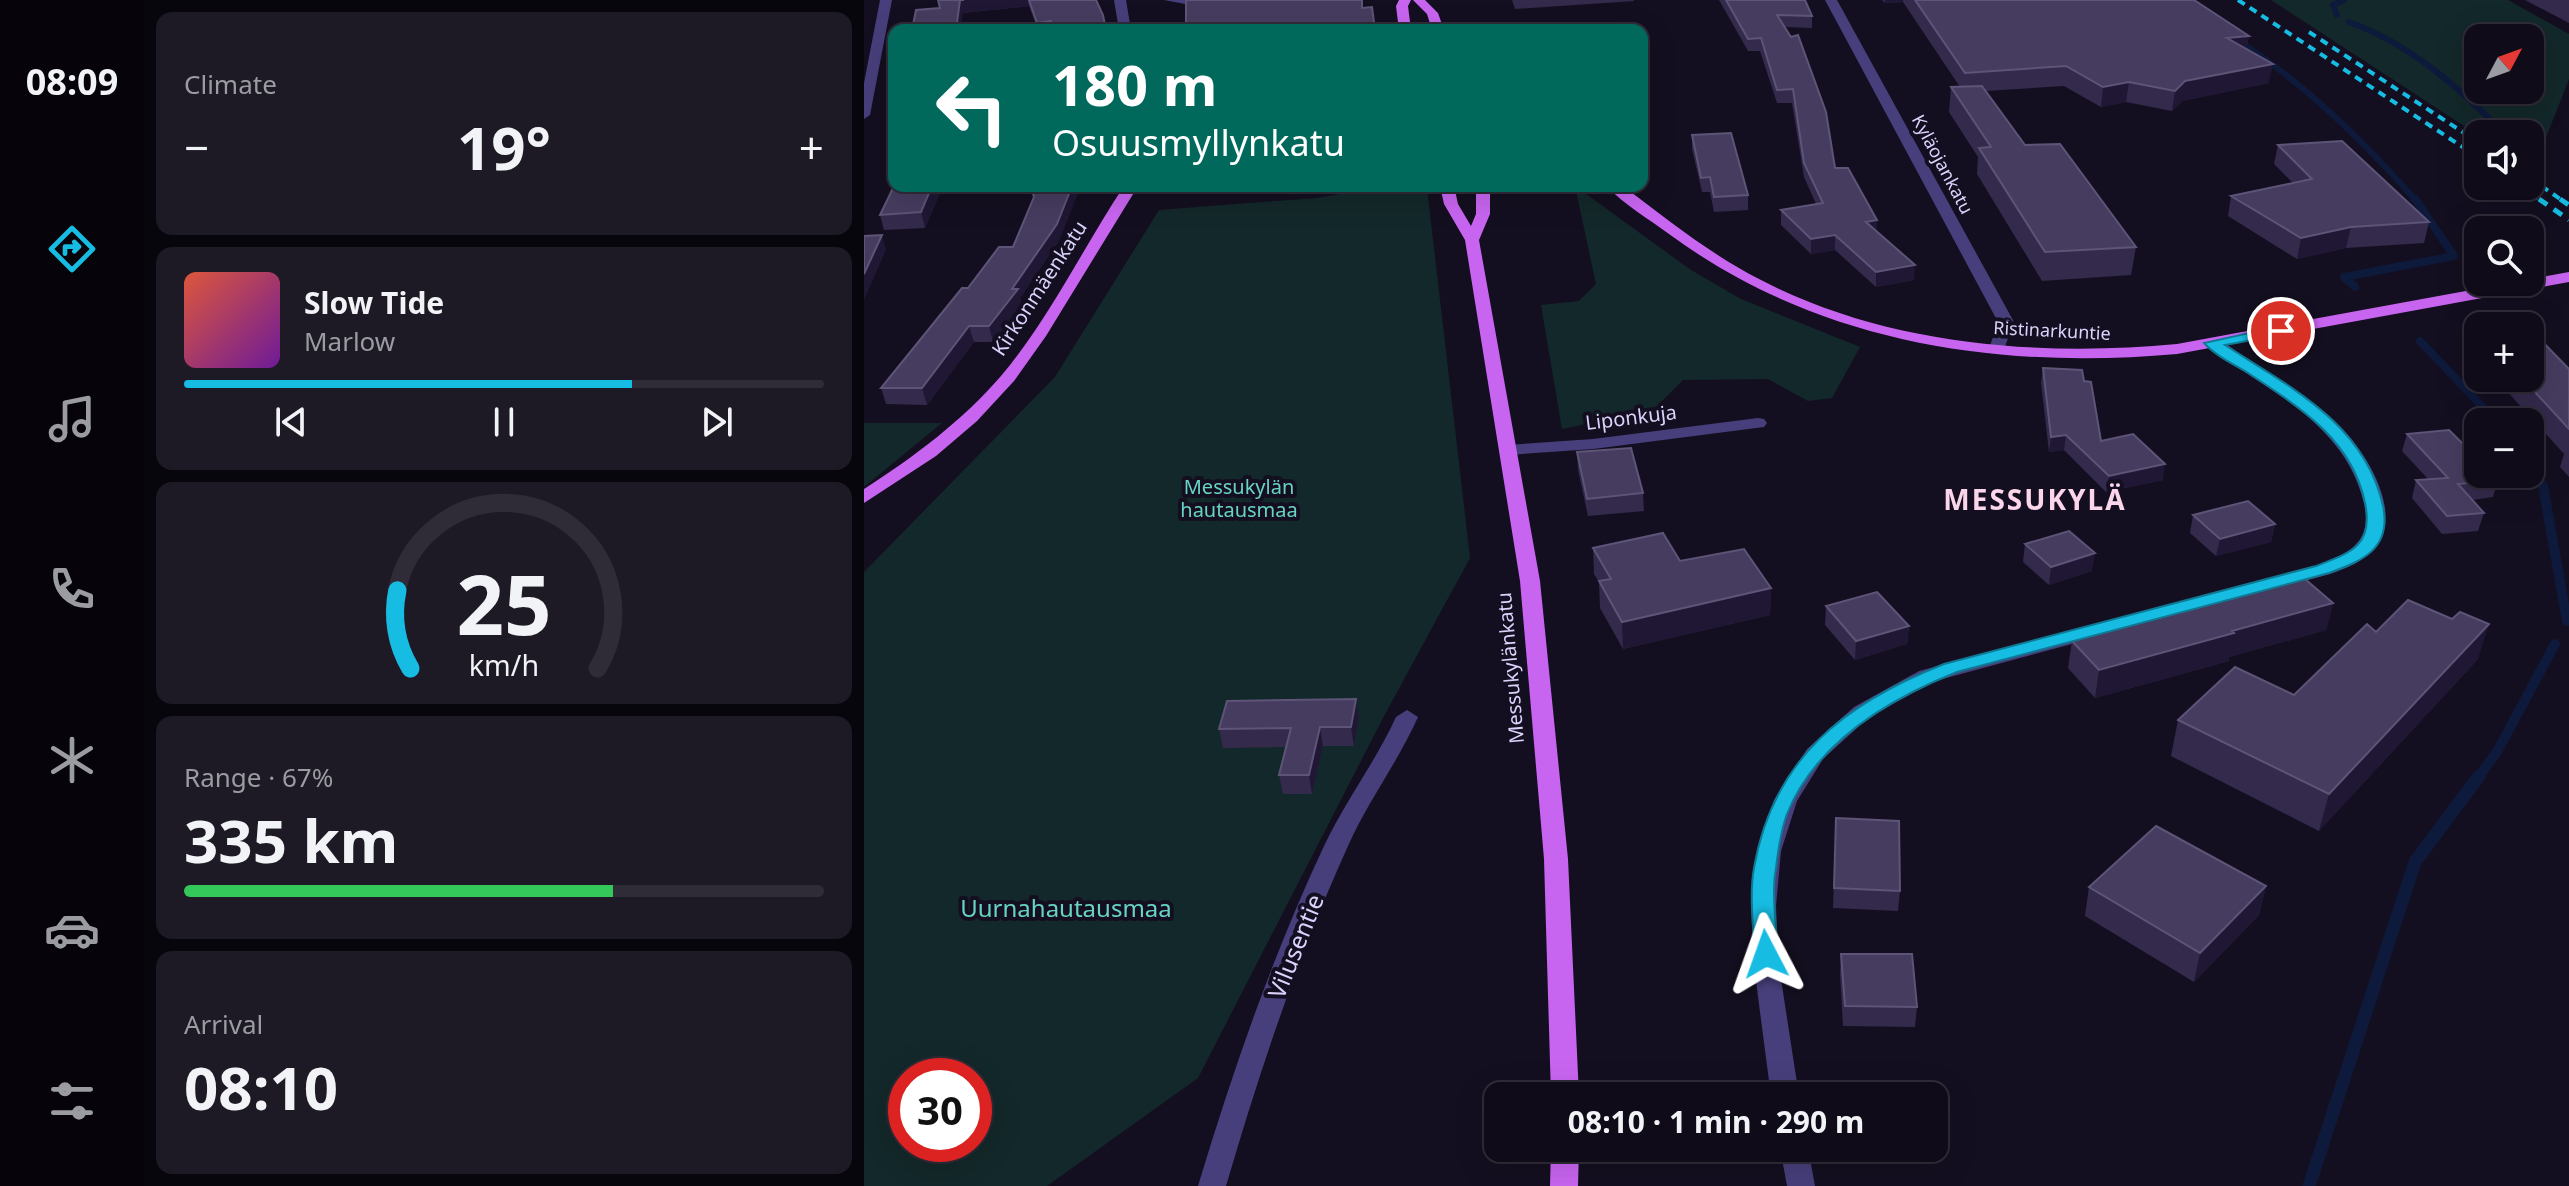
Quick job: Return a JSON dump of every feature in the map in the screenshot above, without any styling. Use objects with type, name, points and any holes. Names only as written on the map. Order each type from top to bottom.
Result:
[{"type":"main road","points":[[1404,24],[1402,6],[1405,0]]},
{"type":"main road","points":[[1419,0],[1432,13],[1436,24]]},
{"type":"main road","name":"Kirkonmäenkatu","points":[[864,497],[944,440],[997,388],[1022,359],[1127,192]]},
{"type":"main road","name":"Messukylänkatu","points":[[1448,192],[1451,204],[1472,240],[1530,581],[1556,859],[1564,1082]]},
{"type":"main road","name":"Messukylänkatu","points":[[1472,240],[1483,214],[1483,192]]},
{"type":"main road","name":"Ristinarkuntie","points":[[1622,192],[1735,273],[1776,293],[1863,323],[1997,349],[2092,355],[2212,343],[2569,277]]},
{"type":"main road","points":[[1564,1186],[1565,1162]]},
{"type":"street","points":[[864,115],[886,0]]},
{"type":"street","points":[[1120,0],[1124,24]]},
{"type":"street","points":[[1170,0],[1197,7],[1225,6]]},
{"type":"street","name":"Kyläojankatu","points":[[1831,0],[2006,322],[1997,349]]},
{"type":"street","points":[[1783,1082],[1763,928],[1764,872],[1777,814],[1791,786],[1830,738],[1877,701],[1927,676],[2009,651],[2323,570],[2356,557],[2371,542],[2376,514],[2368,477],[2340,435],[2306,404],[2212,343]]},
{"type":"street","name":"Liponkuja","points":[[1508,450],[1593,444],[1758,423]]},
{"type":"street","name":"Vilusentie","points":[[1212,1186],[1246,1067],[1337,843],[1393,749],[1407,717]]},
{"type":"street","points":[[1797,1162],[1801,1186]]},
{"type":"green space","points":[[2271,0],[2508,0],[2569,34],[2569,79],[2544,143],[2544,120],[2464,120],[2464,126]]},
{"type":"green space","points":[[1353,192],[1427,192],[1470,558],[1384,716],[1198,1078],[1047,1186],[864,1186],[864,572],[1055,377],[1159,210],[1316,198]]},
{"type":"green space","points":[[1576,192],[1583,192],[1691,270],[1741,299],[1860,347],[1832,398],[1808,401],[1768,379],[1683,380],[1653,410],[1562,429],[1541,305],[1579,301],[1596,284]]},
{"type":"green space","points":[[864,423],[942,423],[864,487]]},
{"type":"building","points":[[938,0],[960,0],[957,24],[913,24],[916,10],[940,8]]},
{"type":"building","points":[[1029,0],[1096,0],[1105,24],[1051,24],[1051,21],[1037,23]]},
{"type":"building","points":[[1186,0],[1362,0],[1362,8],[1372,7],[1374,24],[1186,24]]},
{"type":"building","points":[[1726,0],[1805,0],[1812,16],[1777,15],[1791,37],[1798,35],[1826,112],[1835,168],[1848,168],[1877,220],[1866,222],[1915,265],[1876,272],[1835,235],[1811,239],[1781,210],[1823,203],[1804,163],[1793,89],[1777,90],[1761,38],[1748,39]]},
{"type":"building","points":[[1915,0],[2194,0],[2249,36],[2227,38],[2273,64],[2185,81],[2175,91],[2129,82],[2103,87],[2066,66],[1965,73]]},
{"type":"building","points":[[1982,86],[2025,145],[2060,144],[2136,247],[2045,252],[1979,148],[1991,147],[1951,87]]},
{"type":"building","points":[[1731,133],[1748,195],[1714,197],[1710,177],[1701,178],[1692,135]]},
{"type":"building","points":[[2342,141],[2429,222],[2351,227],[2301,238],[2231,196],[2312,179],[2278,145]]},
{"type":"building","points":[[891,192],[929,192],[921,212],[880,215]]},
{"type":"building","points":[[1033,192],[1070,192],[1057,224],[1012,289],[1018,289],[989,326],[969,326],[922,388],[881,388],[962,288],[968,288],[999,247],[1013,247],[1034,197]]},
{"type":"building","points":[[882,235],[864,274],[864,236]]},
{"type":"building","points":[[2544,343],[2569,369],[2569,429],[2535,392],[2544,392]]},
{"type":"building","points":[[2043,368],[2082,370],[2084,381],[2091,382],[2101,441],[2133,434],[2165,464],[2109,476],[2066,435],[2051,437]]},
{"type":"building","points":[[2449,430],[2464,445],[2464,483],[2458,484],[2484,513],[2447,516],[2416,480],[2448,478],[2407,434]]},
{"type":"building","points":[[1631,448],[1643,493],[1587,499],[1577,452]]},
{"type":"building","points":[[2248,501],[2275,524],[2220,539],[2193,515]]},
{"type":"building","points":[[2069,531],[2095,553],[2051,567],[2025,544]]},
{"type":"building","points":[[1663,533],[1680,561],[1744,549],[1771,588],[1622,622],[1599,581],[1611,579],[1593,548]]},
{"type":"building","points":[[2305,579],[2333,603],[2099,670],[2072,641]]},
{"type":"building","points":[[1877,592],[1909,626],[1856,641],[1826,606]]},
{"type":"building","points":[[2408,600],[2452,619],[2460,612],[2489,624],[2329,794],[2178,720],[2235,667],[2294,695],[2367,624],[2376,632]]},
{"type":"building","points":[[1356,699],[1351,727],[1320,727],[1309,775],[1279,775],[1291,728],[1219,729],[1227,701]]},
{"type":"building","points":[[1836,818],[1899,821],[1900,891],[1834,888]]},
{"type":"building","points":[[2156,826],[2266,886],[2200,953],[2089,887]]},
{"type":"building","points":[[1841,954],[1912,954],[1917,1007],[1845,1006]]},
{"type":"waterway","points":[[2337,15],[2333,5],[2344,0]]},
{"type":"waterway","points":[[2349,22],[2414,55],[2491,120]]},
{"type":"waterway","points":[[2236,39],[2285,74],[2332,114],[2416,201]]},
{"type":"waterway","points":[[2355,287],[2344,277],[2454,256],[2415,199]]},
{"type":"waterway","points":[[2420,341],[2484,408]]},
{"type":"waterway","points":[[2543,488],[2567,621]]},
{"type":"waterway","points":[[2478,778],[2498,750],[2555,644]]},
{"type":"waterway","points":[[2309,1186],[2415,862],[2479,776]]},
{"type":"railway","points":[[2238,0],[2464,148]]},
{"type":"railway","points":[[2309,32],[2464,133]]},
{"type":"railway","points":[[2544,188],[2563,201]]},
{"type":"railway","points":[[2540,200],[2569,220]]},
{"type":"railway","points":[[2563,201],[2569,205]]},
{"type":"district","name":"MESSUKYLÄ","points":[[2035,499]]},
{"type":"route","points":[[1766,954],[1764,872],[1777,814],[1791,786],[1809,761],[1830,738],[1865,709],[1901,688],[1951,668],[2323,570],[2345,563],[2364,551],[2376,530],[2376,514],[2368,477],[2358,457],[2340,435],[2306,404],[2244,367],[2212,343],[2281,331]]},
{"type":"park label","name":"Messukylän hautausmaa","points":[[1239,498]]},
{"type":"park label","name":"Uurnahautausmaa","points":[[1066,907]]}]
